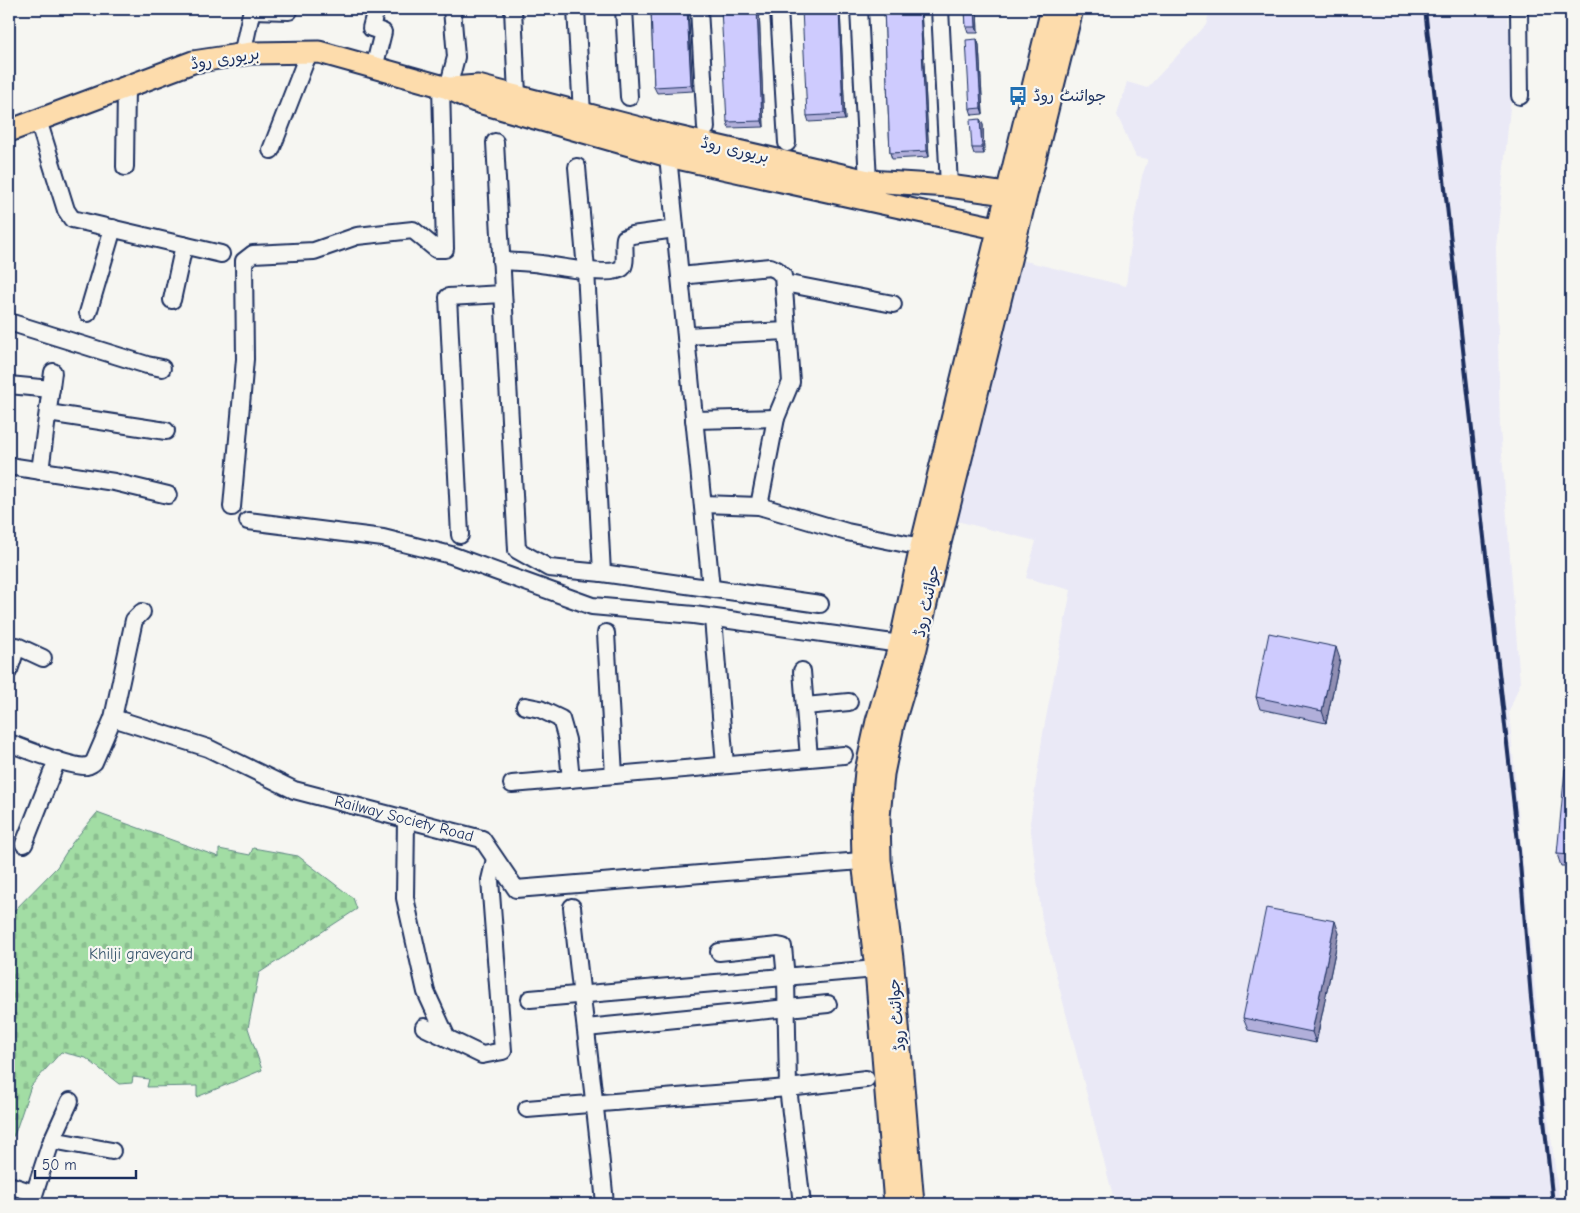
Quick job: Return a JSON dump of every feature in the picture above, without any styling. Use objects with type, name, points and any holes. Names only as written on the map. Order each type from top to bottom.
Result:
[{"type":"main road","name":"جوائنٹ روڈ","points":[[895,1204],[876,969],[871,860],[879,817],[883,774],[893,725],[916,648],[938,551],[1016,195],[1052,9]]},
{"type":"main road","name":"جوائنٹ روڈ","points":[[1016,195],[1072,9]]},
{"type":"main road","name":"بریوری روڈ","points":[[9,131],[193,62],[242,55],[319,52],[445,87],[475,101],[668,156],[1008,231]]},
{"type":"main road","name":"بریوری روڈ","points":[[445,87],[478,86],[651,131],[868,181],[949,186],[1016,195]]},
{"type":"main road","name":"جوائنٹ روڈ","points":[[913,1204],[893,968],[862,816],[866,772],[877,721],[900,644],[921,547],[1008,231]]},
{"type":"street","points":[[242,55],[252,9],[289,11]]},
{"type":"street","points":[[374,68],[383,32],[371,28],[376,9]]},
{"type":"street","points":[[232,507],[245,359],[244,262],[253,254],[314,251],[357,236],[413,230],[436,249],[445,249],[445,87],[456,57],[452,9]]},
{"type":"street","points":[[513,9],[517,95]]},
{"type":"street","points":[[576,9],[582,113]]},
{"type":"street","points":[[624,9],[629,97]]},
{"type":"street","points":[[699,9],[706,128]]},
{"type":"street","points":[[779,9],[787,143]]},
{"type":"street","points":[[858,9],[868,181]]},
{"type":"street","points":[[940,9],[949,186]]},
{"type":"street","points":[[1520,9],[1520,96]]},
{"type":"street","points":[[272,150],[309,52]]},
{"type":"street","points":[[125,167],[126,87]]},
{"type":"street","points":[[38,120],[66,210],[72,219],[221,254]]},
{"type":"street","points":[[495,142],[517,550],[549,568],[602,573],[820,604]]},
{"type":"street","points":[[668,156],[711,588]]},
{"type":"street","points":[[577,167],[586,270],[602,573]]},
{"type":"street","points":[[88,313],[113,228]]},
{"type":"street","points":[[502,261],[586,270],[617,271],[625,264],[624,238],[632,235],[676,229]]},
{"type":"street","points":[[172,300],[184,245]]},
{"type":"street","points":[[680,276],[770,267],[777,270],[782,276],[791,382],[776,418],[759,506]]},
{"type":"street","points":[[784,283],[893,304]]},
{"type":"street","points":[[460,535],[448,297],[503,294]]},
{"type":"street","points":[[9,322],[162,368]]},
{"type":"street","points":[[686,336],[787,331]]},
{"type":"street","points":[[40,471],[53,372]]},
{"type":"street","points":[[9,385],[51,389]]},
{"type":"street","points":[[48,413],[166,432]]},
{"type":"street","points":[[694,420],[776,418]]},
{"type":"street","points":[[9,466],[114,482],[168,495]]},
{"type":"street","points":[[703,504],[759,506],[847,532],[921,547]]},
{"type":"street","points":[[248,521],[383,538],[451,555],[592,606],[713,618],[900,644]]},
{"type":"street","points":[[9,743],[57,760],[88,766],[94,762],[113,718],[134,620],[142,612]]},
{"type":"street","points":[[713,618],[725,765]]},
{"type":"street","points":[[606,632],[614,775]]},
{"type":"street","points":[[9,670],[17,646],[42,658]]},
{"type":"street","points":[[802,671],[809,758]]},
{"type":"street","points":[[805,706],[849,702]]},
{"type":"street","points":[[525,706],[540,709],[560,719],[567,740],[571,779]]},
{"type":"street","name":"Railway Society Road","points":[[113,718],[208,748],[294,790],[482,839],[516,889],[871,860]]},
{"type":"street","points":[[512,784],[844,755]]},
{"type":"street","points":[[24,844],[57,760]]},
{"type":"street","points":[[406,819],[405,898],[426,992],[446,1038]]},
{"type":"street","points":[[424,1027],[482,1055],[503,1051],[490,880],[495,859]]},
{"type":"street","points":[[572,907],[581,995],[596,1104],[605,1204]]},
{"type":"street","points":[[719,952],[783,947],[786,978],[788,1088],[802,1204]]},
{"type":"street","points":[[530,999],[876,969]]},
{"type":"street","points":[[586,1028],[828,1004]]},
{"type":"street","points":[[527,1109],[788,1088],[866,1079]]},
{"type":"street","points":[[9,1185],[32,1198],[52,1140],[70,1101]]},
{"type":"street","points":[[52,1140],[112,1151]]},
{"type":"shaded area","points":[[1210,9],[1506,9],[1514,68],[1496,247],[1500,429],[1520,683],[1509,712],[1544,1086],[1560,1204],[1115,1204],[1042,920],[1030,823],[1043,733],[1071,590],[1026,578],[1036,541],[937,516],[1001,255],[1126,286],[1133,227],[1142,176],[1148,159],[1136,157],[1117,115],[1127,82],[1147,88],[1206,25]]},
{"type":"green space","name":"Khilji graveyard","points":[[97,813],[219,857],[219,849],[250,855],[253,848],[298,856],[353,898],[357,909],[259,973],[248,1028],[262,1070],[197,1097],[197,1086],[147,1087],[149,1079],[133,1077],[132,1083],[119,1084],[86,1058],[61,1052],[31,1086],[14,1136],[9,1136],[9,916],[57,867],[72,843]]},
{"type":"building","points":[[651,9],[687,9],[691,85],[654,87]]},
{"type":"building","points":[[721,9],[757,9],[762,121],[727,122]]},
{"type":"building","points":[[802,9],[839,9],[843,114],[807,116]]},
{"type":"building","points":[[884,9],[920,9],[927,151],[890,153]]},
{"type":"building","points":[[965,9],[975,9],[976,27],[966,27]]},
{"type":"building","points":[[977,39],[981,108],[970,109],[966,40]]},
{"type":"building","points":[[980,119],[982,148],[972,148],[970,120]]},
{"type":"building","points":[[1269,633],[1336,647],[1322,711],[1256,697]]},
{"type":"building","points":[[1565,769],[1571,769],[1571,855],[1557,854]]},
{"type":"building","points":[[1266,908],[1335,921],[1312,1032],[1243,1018]]},
{"type":"railway","points":[[1425,9],[1519,851],[1531,998],[1553,1204]]},
{"type":"place","name":"جوائنٹ روڈ","points":[[1018,96]]}]
